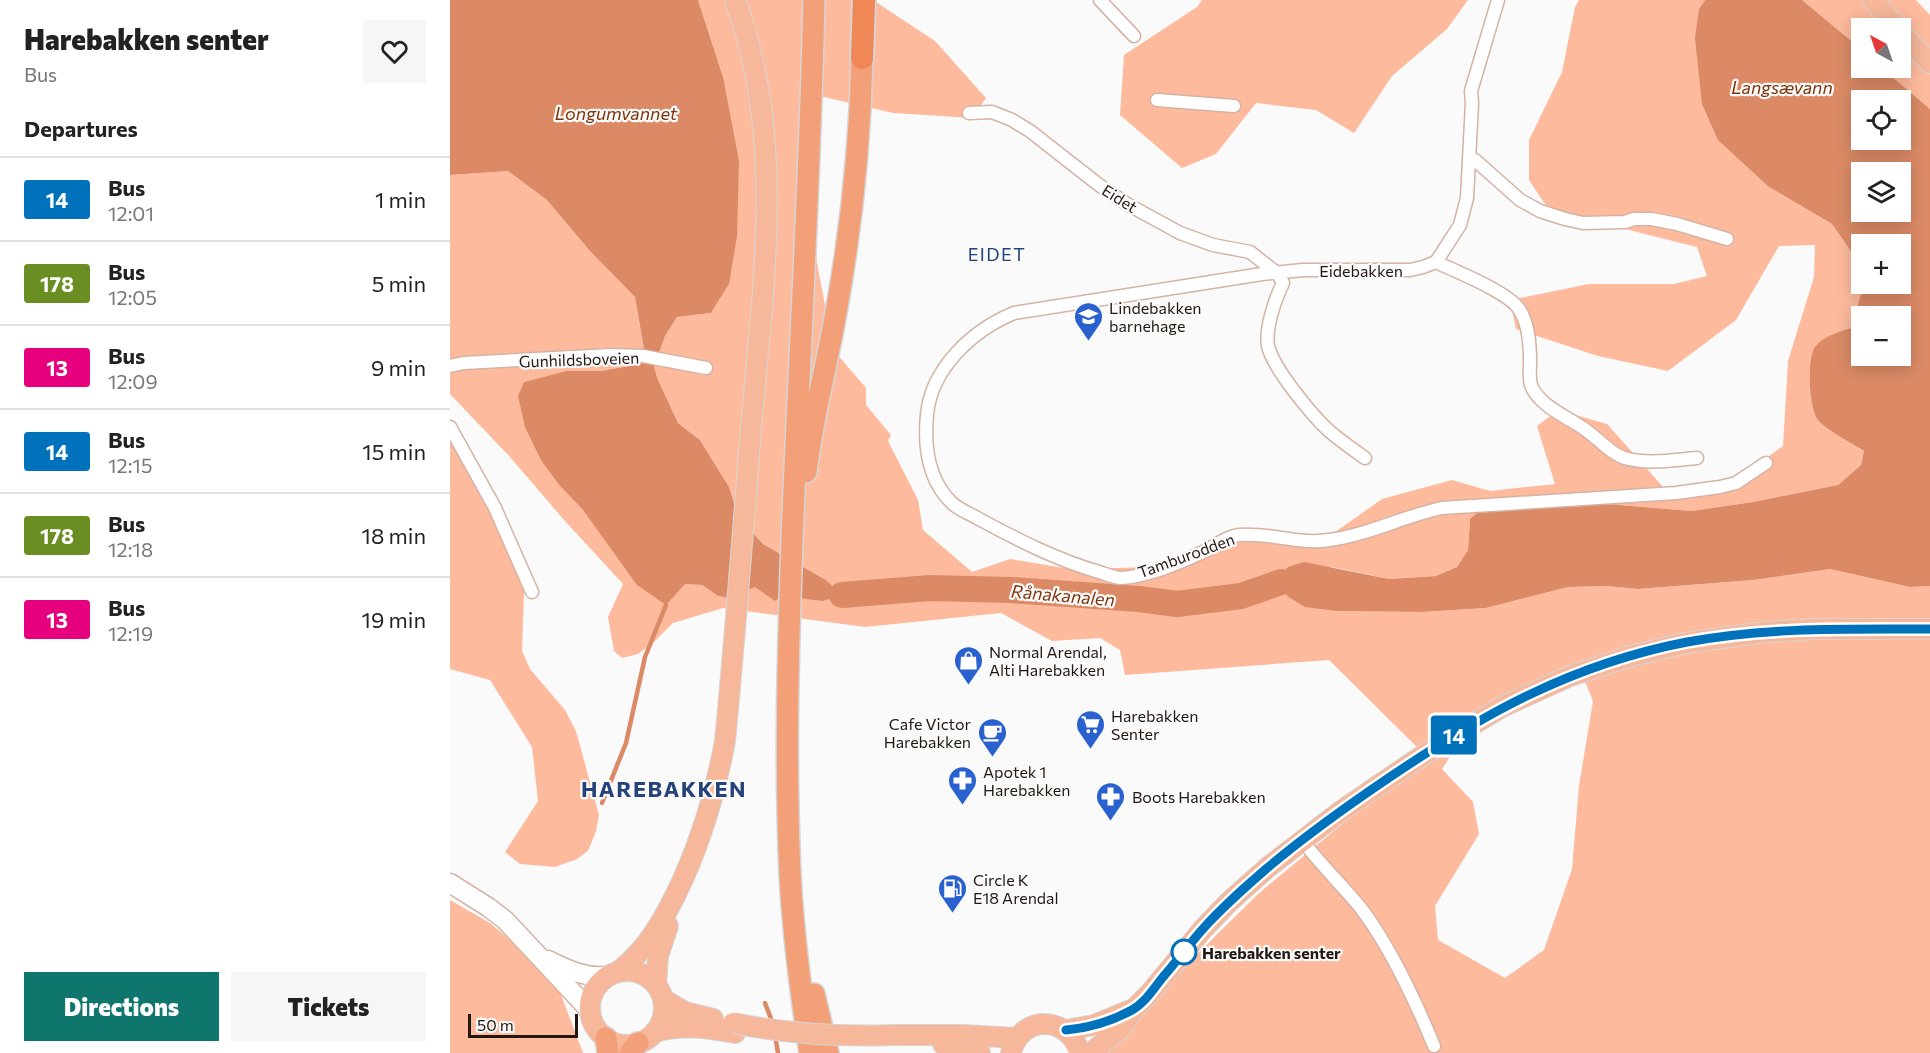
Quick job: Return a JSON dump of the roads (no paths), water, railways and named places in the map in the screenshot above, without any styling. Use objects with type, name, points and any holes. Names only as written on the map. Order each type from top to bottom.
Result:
[{"type":"highway","points":[[810,1053],[790,874],[788,790],[798,532],[797,406],[810,141],[814,0]]},
{"type":"highway","points":[[798,532],[818,399],[835,320],[855,190],[864,0]]},
{"type":"highway","points":[[794,646],[802,875],[821,1053]]},
{"type":"highway","points":[[814,994],[828,1053]]},
{"type":"highway","points":[[804,1013],[806,1053]]},
{"type":"main road","points":[[641,1042],[664,1015],[658,956],[664,935],[705,848],[721,798],[731,748],[764,279],[767,187],[758,93],[735,0]]},
{"type":"main road","points":[[742,0],[762,76],[768,109],[773,168],[773,240],[753,447]]},
{"type":"main road","points":[[1873,0],[1889,18]]},
{"type":"main road","points":[[1911,43],[1930,63]]},
{"type":"main road","points":[[1091,1053],[1121,1028],[1134,1009],[1229,902],[1302,840],[1438,745],[1539,688],[1631,656],[1721,637],[1786,631],[1930,629]]},
{"type":"main road","points":[[591,1012],[594,993],[600,982],[642,950],[661,923],[698,845],[718,779],[734,683]]},
{"type":"main road","points":[[450,883],[505,920],[541,957],[591,1012],[597,1029],[607,1045],[641,1042],[672,1027],[687,1026],[895,1039],[947,1044],[980,1053]]},
{"type":"main road","points":[[541,957],[578,974],[591,977],[630,970],[642,974],[685,1012],[734,1028]]},
{"type":"main road","points":[[1066,1030],[1094,1025],[1134,1009]]},
{"type":"main road","points":[[895,1039],[963,1035],[1014,1045],[1025,1031],[1041,1024],[1050,1024],[1066,1030],[1073,1037],[1080,1053]]},
{"type":"street","points":[[1100,0],[1134,36]]},
{"type":"street","points":[[1498,0],[1471,91],[1467,198],[1460,225],[1436,262],[1468,276],[1509,299],[1519,309],[1527,329],[1531,385],[1536,394],[1556,411],[1626,459],[1646,462],[1697,458]]},
{"type":"street","points":[[1157,100],[1233,106]]},
{"type":"street","name":"Eidet","points":[[969,113],[992,112],[1012,120],[1127,204],[1180,233],[1213,245],[1250,252],[1281,279]]},
{"type":"street","points":[[1469,160],[1475,160],[1520,200],[1540,211],[1565,219],[1583,223],[1652,219],[1727,239]]},
{"type":"street","name":"Eidebakken","points":[[1014,313],[1262,274],[1281,279],[1303,270],[1410,270],[1436,262]]},
{"type":"street","points":[[1281,279],[1267,336],[1273,358],[1317,419],[1365,458]]},
{"type":"street","name":"Tamburodden","points":[[1014,313],[995,322],[972,338],[960,348],[943,370],[927,410],[925,440],[929,465],[937,482],[953,504],[1003,532],[1072,564],[1119,578],[1146,573],[1185,560],[1224,539],[1239,535],[1305,541],[1330,540],[1442,508],[1703,490],[1736,483],[1766,463]]},
{"type":"street","name":"Gunhildsboveien","points":[[450,366],[464,363],[611,355],[662,358],[706,368]]},
{"type":"street","points":[[450,427],[495,508],[532,592]]},
{"type":"street","points":[[1302,840],[1359,907],[1383,940],[1434,1046]]},
{"type":"water","name":"Longumvannet","points":[[450,0],[698,0],[723,77],[739,161],[737,236],[729,284],[711,313],[677,317],[665,336],[654,367],[678,423],[700,440],[729,487],[739,518],[763,544],[826,580],[842,595],[823,601],[782,596],[775,601],[755,587],[728,598],[718,596],[702,585],[685,584],[666,605],[637,585],[583,510],[560,486],[541,460],[525,427],[518,396],[524,382],[566,371],[601,371],[640,364],[644,349],[635,297],[589,250],[547,200],[508,171],[450,175]]},
{"type":"water","name":"Langsævann","points":[[1705,0],[1802,0],[1851,41],[1851,78],[1894,78],[1908,90],[1851,90],[1851,150],[1911,150],[1911,93],[1930,109],[1930,586],[1910,587],[1830,569],[1753,580],[1638,589],[1607,586],[1568,587],[1486,608],[1421,612],[1337,611],[1305,607],[1287,596],[1278,579],[1288,567],[1304,562],[1389,579],[1436,576],[1457,567],[1468,550],[1470,519],[1482,509],[1518,504],[1606,504],[1692,511],[1753,502],[1838,485],[1861,465],[1864,451],[1822,424],[1815,414],[1812,406],[1810,362],[1818,343],[1851,328],[1851,366],[1911,366],[1911,306],[1857,306],[1861,294],[1911,294],[1911,234],[1851,234],[1851,251],[1832,224],[1769,187],[1718,140],[1702,104],[1695,38],[1699,9]]},
{"type":"waterway","name":"Rånakanalen","points":[[842,595],[930,588],[1011,590],[1177,604],[1241,596],[1281,582]]},
{"type":"waterway","points":[[602,803],[626,743],[645,657],[666,605]]},
{"type":"waterway","points":[[765,1003],[773,1024]]},
{"type":"waterway","points":[[775,1035],[778,1053]]},
{"type":"place","name":"Lindebakken barnehage","points":[[1088,342]]},
{"type":"place","name":"Normal Arendal, Alti Harebakken","points":[[968,686]]},
{"type":"place","name":"Harebakken Senter","points":[[1090,750]]},
{"type":"place","name":"Cafe Victor Harebakken","points":[[992,758]]},
{"type":"place","name":"Apotek 1 Harebakken","points":[[962,806]]},
{"type":"place","name":"Boots Harebakken","points":[[1111,822]]},
{"type":"place","name":"Circle K E18 Arendal","points":[[952,914]]},
{"type":"place","name":"Harebakken senter","points":[[1184,952]]},
{"type":"district","name":"EIDET","points":[[997,254]]},
{"type":"district","name":"HAREBAKKEN","points":[[664,788]]}]
